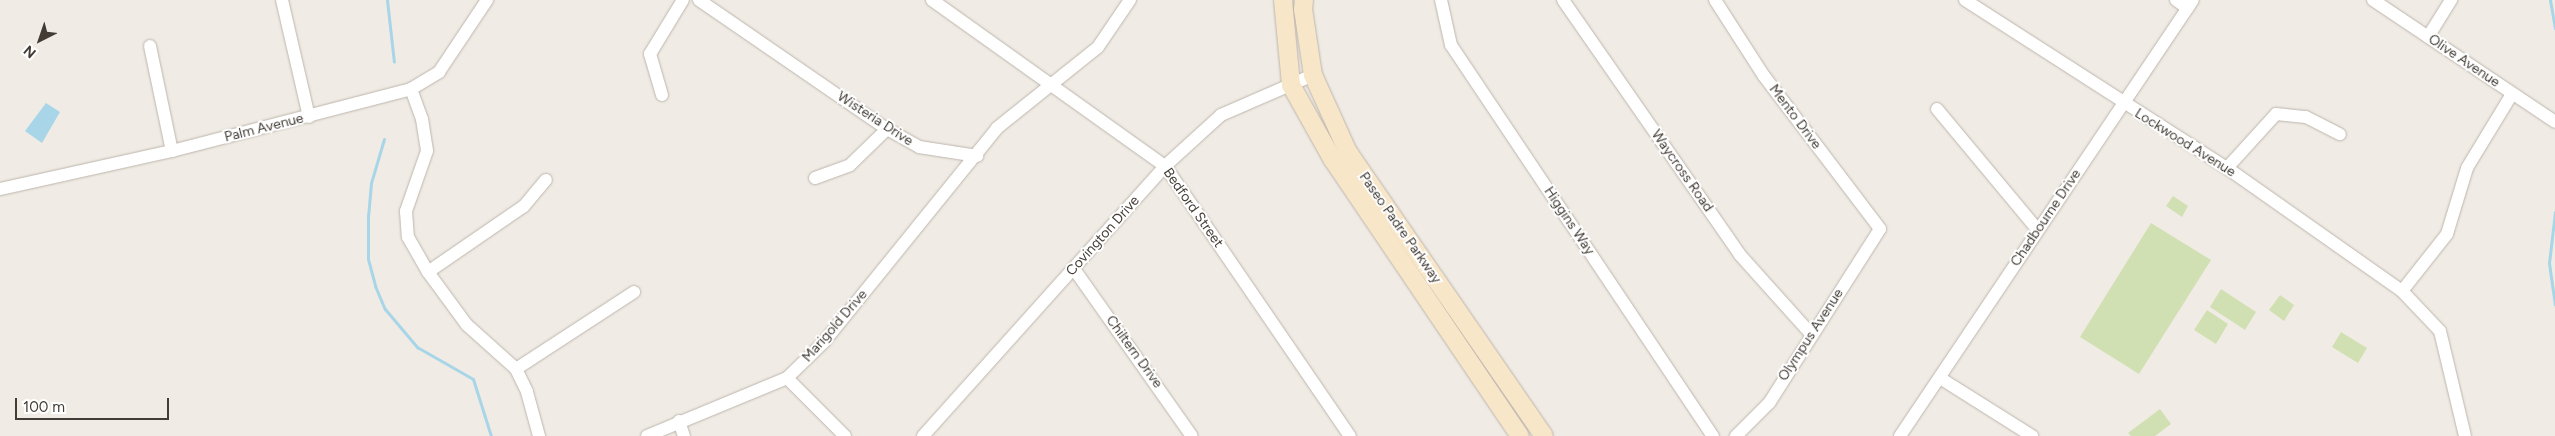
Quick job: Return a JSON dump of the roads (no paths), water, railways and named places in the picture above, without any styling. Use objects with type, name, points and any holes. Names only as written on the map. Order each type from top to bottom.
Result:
[{"type":"main road","name":"Paseo Padre Parkway","points":[[1283,0],[1290,85],[1333,160],[1520,436]]},
{"type":"main road","name":"Paseo Padre Parkway","points":[[1304,0],[1303,9],[1313,75],[1348,152],[1544,436]]},
{"type":"street","points":[[282,0],[309,117]]},
{"type":"street","name":"Palm Avenue","points":[[0,189],[309,117],[411,89],[439,72],[487,0]]},
{"type":"street","points":[[662,95],[650,54],[683,0]]},
{"type":"street","name":"Wisteria Drive","points":[[699,0],[887,129],[919,148],[977,156]]},
{"type":"street","name":"Bedford Street","points":[[932,0],[1054,84],[1165,166],[1350,436]]},
{"type":"street","name":"Higgins Way","points":[[1440,0],[1451,46],[1713,436]]},
{"type":"street","name":"Waycross Road","points":[[1563,0],[1740,255],[1811,334]]},
{"type":"street","name":"Mento Drive","points":[[1715,0],[1764,76],[1880,229]]},
{"type":"street","name":"Lockwood Avenue","points":[[1965,0],[2124,105],[2227,168],[2402,291],[2440,330],[2466,436]]},
{"type":"street","points":[[2176,0],[2190,4]]},
{"type":"street","name":"Olive Avenue","points":[[2373,0],[2555,122]]},
{"type":"street","points":[[2428,37],[2450,0]]},
{"type":"street","points":[[977,156],[997,128],[1098,47],[1125,2]]},
{"type":"street","name":"Chadbourne Drive","points":[[1900,436],[1940,378],[2036,229],[2124,105],[2190,4]]},
{"type":"street","points":[[150,46],[172,150]]},
{"type":"street","name":"Covington Drive","points":[[923,436],[1165,166],[1221,116],[1313,75]]},
{"type":"street","points":[[411,89],[422,119],[427,151],[406,212],[408,237],[428,272],[467,325],[516,369],[527,392],[539,436]]},
{"type":"street","points":[[2402,291],[2447,234],[2468,168],[2512,94]]},
{"type":"street","points":[[1937,109],[2036,229]]},
{"type":"street","points":[[2227,168],[2276,114],[2306,117],[2340,134]]},
{"type":"street","points":[[815,178],[850,165],[887,129]]},
{"type":"street","name":"Marigold Drive","points":[[647,436],[679,421],[787,378],[824,342],[977,156]]},
{"type":"street","points":[[428,272],[524,206],[546,180]]},
{"type":"street","name":"Olympus Avenue","points":[[1736,436],[1768,403],[1880,229]]},
{"type":"street","name":"Chiltern Drive","points":[[1074,269],[1192,436]]},
{"type":"street","points":[[516,369],[634,292]]},
{"type":"street","points":[[787,378],[846,436]]},
{"type":"street","points":[[1940,378],[2032,436]]},
{"type":"street","points":[[679,421],[684,436]]},
{"type":"water","points":[[46,103],[60,112],[42,143],[25,131]]},
{"type":"waterway","points":[[387,0],[394,62]]},
{"type":"waterway","points":[[2550,0],[2555,29]]},
{"type":"waterway","points":[[384,139],[371,183],[368,215],[368,259],[375,286],[385,309],[417,347],[473,379],[491,436]]},
{"type":"waterway","points":[[2555,212],[2549,263],[2555,305]]}]
